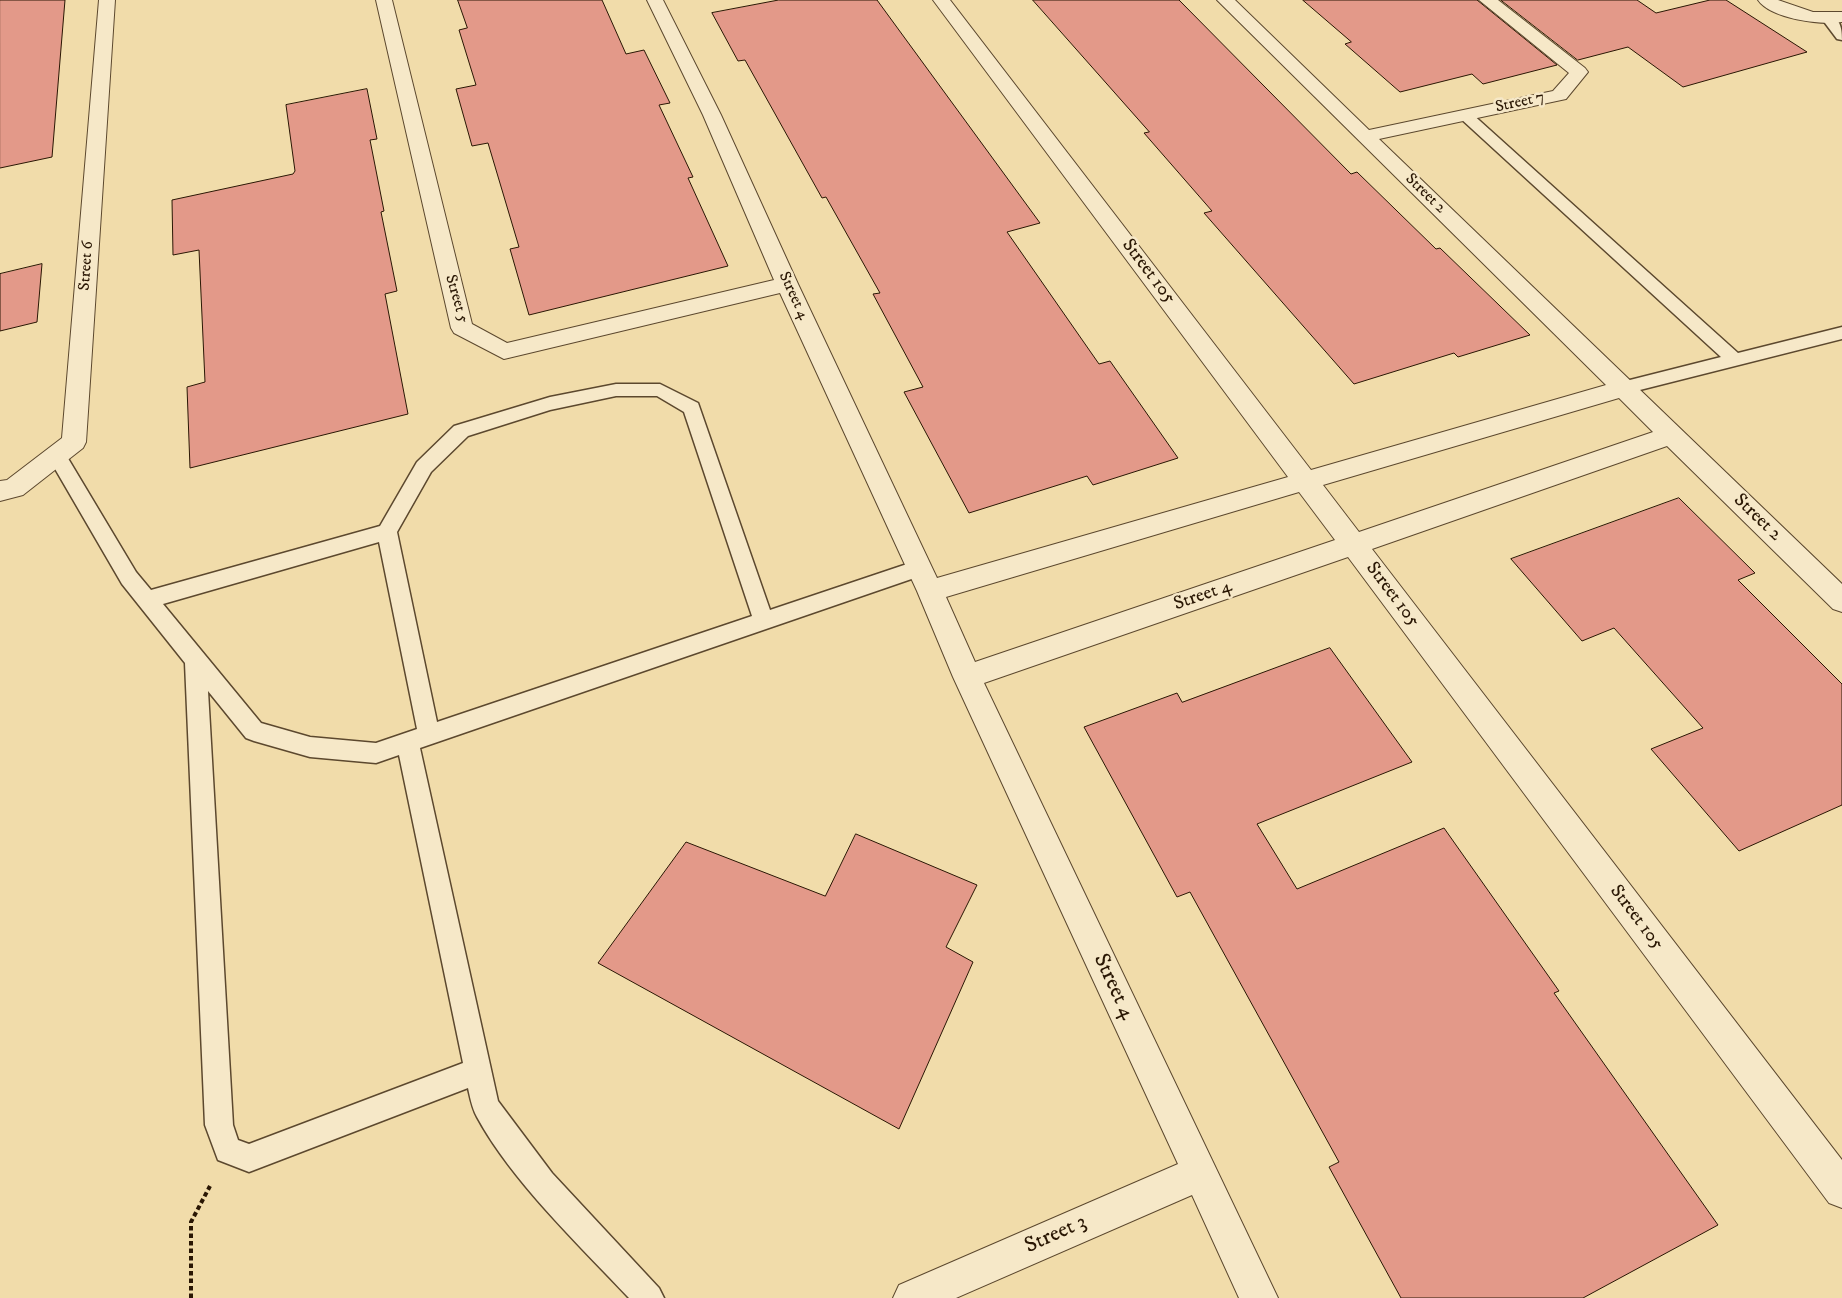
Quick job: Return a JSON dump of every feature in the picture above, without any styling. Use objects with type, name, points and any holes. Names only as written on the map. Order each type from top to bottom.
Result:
[{"type":"street","name":"Street 6","points":[[0,491],[14,488],[74,442],[107,0]]},
{"type":"street","name":"Street 5","points":[[384,0],[462,328],[504,351],[787,284]]},
{"type":"street","name":"Street 4","points":[[655,0],[712,115],[787,284],[925,580],[967,677],[1260,1298]]},
{"type":"street","name":"Street 105","points":[[941,0],[1842,1190]]},
{"type":"street","name":"Street 2","points":[[1226,0],[1842,601]]},
{"type":"street","name":"Street 7","points":[[1366,136],[1559,95],[1579,72],[1487,0]]},
{"type":"street","points":[[1766,0],[1778,8],[1836,18]]},
{"type":"street","points":[[925,580],[1305,480],[1624,388]]},
{"type":"street","points":[[1354,544],[1672,435]]},
{"type":"street","name":"Street 4","points":[[967,677],[1354,544]]},
{"type":"street","name":"Street 3","points":[[912,1298],[1200,1173]]},
{"type":"lane","points":[[1836,18],[1842,36]]},
{"type":"lane","points":[[1465,114],[1735,360]]},
{"type":"lane","points":[[1624,388],[1842,333]]},
{"type":"lane","points":[[649,1298],[571,1214],[507,1140],[486,1108],[477,1071],[418,739],[387,532],[424,467],[461,431],[550,404],[616,390],[660,390],[692,408],[764,622]]},
{"type":"lane","points":[[56,455],[129,578],[254,731],[310,747],[376,753],[764,622],[925,580]]},
{"type":"lane","points":[[147,600],[387,532]]},
{"type":"lane","points":[[196,660],[219,1125],[228,1150],[249,1158],[477,1071]]},
{"type":"path","points":[[191,1298],[191,1222],[228,1150]]},
{"type":"building","points":[[0,0],[65,0],[52,157],[0,168]]},
{"type":"building","points":[[458,0],[602,0],[626,54],[644,50],[670,103],[659,105],[693,177],[688,178],[728,266],[529,315],[510,249],[519,247],[488,143],[472,146],[456,89],[476,85],[459,30],[467,28]]},
{"type":"building","points":[[779,0],[877,0],[1040,223],[1007,232],[1099,364],[1110,361],[1178,458],[1093,485],[1087,476],[969,513],[904,392],[923,387],[873,294],[880,293],[826,197],[822,198],[745,60],[738,61],[712,13]]},
{"type":"building","points":[[1033,0],[1179,0],[1351,174],[1357,172],[1436,249],[1440,248],[1530,335],[1458,357],[1454,353],[1354,384],[1204,213],[1212,211],[1144,133],[1149,132]]},
{"type":"building","points":[[1303,0],[1477,0],[1557,65],[1483,84],[1472,74],[1400,92],[1345,44],[1351,42]]},
{"type":"building","points":[[1501,0],[1637,0],[1656,13],[1710,0],[1726,0],[1807,52],[1683,87],[1628,47],[1578,60]]},
{"type":"building","points":[[367,89],[377,139],[370,140],[384,211],[381,212],[397,291],[385,294],[408,414],[190,468],[187,387],[205,382],[199,250],[173,255],[172,200],[293,174],[295,171],[286,105]]},
{"type":"building","points":[[42,264],[37,322],[0,331],[0,274]]},
{"type":"building","points":[[1679,498],[1755,573],[1738,580],[1842,684],[1842,805],[1739,851],[1651,749],[1703,728],[1614,628],[1582,641],[1511,559]]},
{"type":"building","points":[[1330,648],[1412,762],[1257,824],[1297,889],[1444,828],[1559,991],[1554,993],[1718,1225],[1583,1298],[1401,1298],[1329,1167],[1339,1162],[1190,892],[1177,897],[1084,727],[1177,693],[1182,702]]},
{"type":"building","points":[[856,834],[977,885],[946,947],[973,962],[899,1129],[598,963],[686,842],[825,896]]}]
